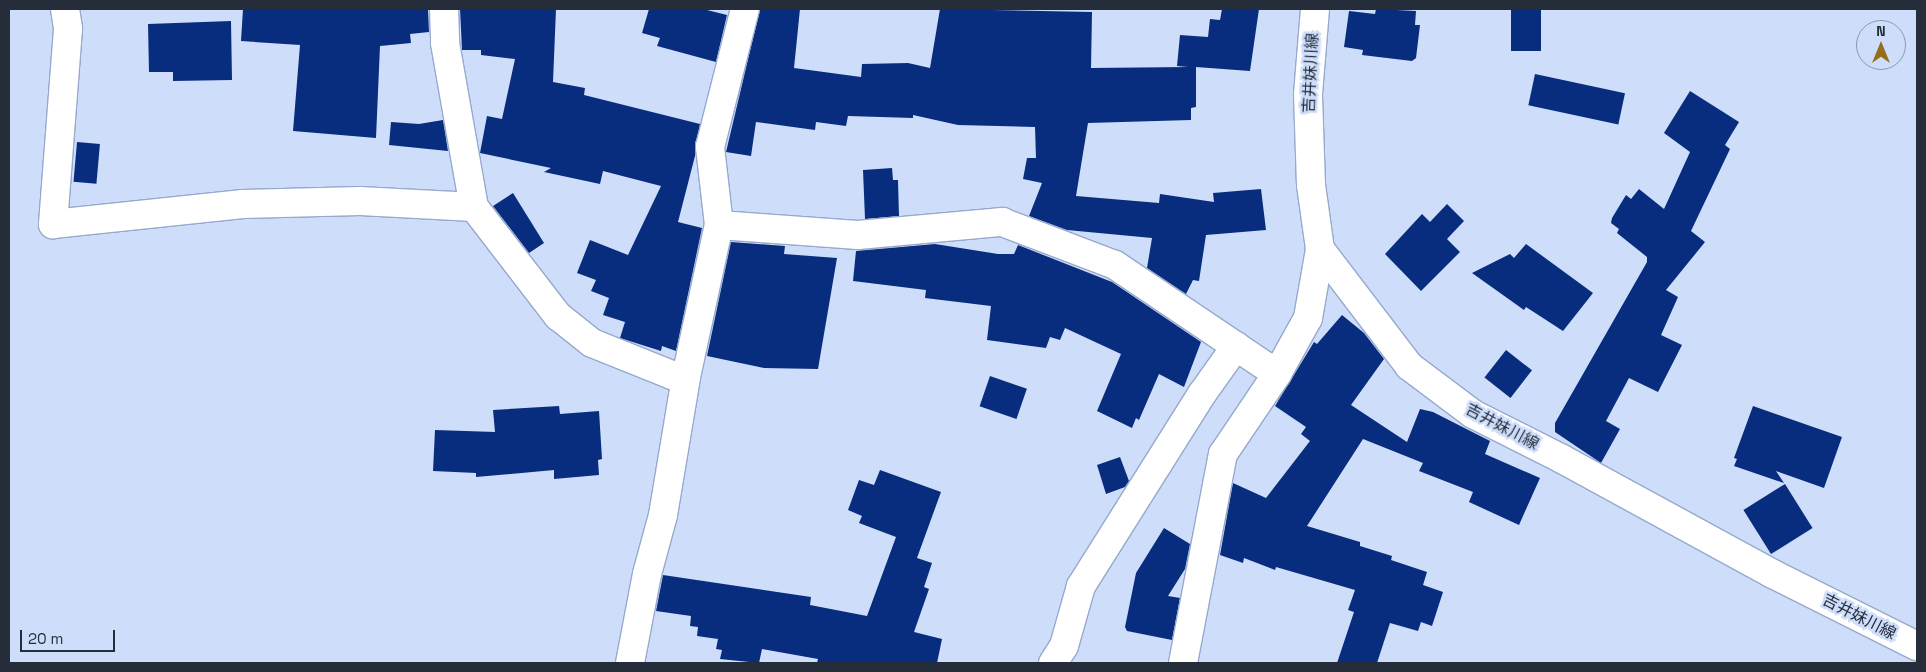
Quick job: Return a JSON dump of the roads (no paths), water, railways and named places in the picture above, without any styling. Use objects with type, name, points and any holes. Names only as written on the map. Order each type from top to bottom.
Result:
[{"type":"street","points":[[64,9],[68,29],[53,224],[244,204],[360,201],[474,208]]},
{"type":"street","points":[[444,9],[445,43],[474,208],[558,316],[592,343],[672,375],[686,377]]},
{"type":"street","points":[[630,663],[647,574],[663,515],[686,377],[719,225],[710,147],[745,9]]},
{"type":"street","name":"吉井妹川線","points":[[1315,9],[1308,95],[1311,186],[1320,249],[1409,366],[1473,414],[1562,458],[1773,574],[1917,646]]},
{"type":"street","points":[[719,225],[858,235],[1002,222],[1116,265],[1277,374]]},
{"type":"street","points":[[1183,663],[1223,454],[1277,374],[1308,318],[1320,249]]},
{"type":"street","points":[[1053,663],[1064,646],[1081,586],[1202,394],[1236,346]]}]
